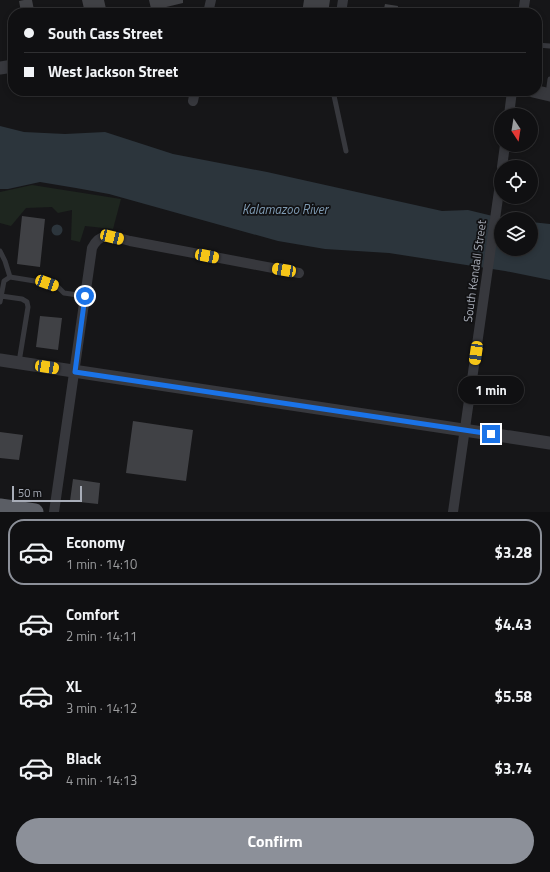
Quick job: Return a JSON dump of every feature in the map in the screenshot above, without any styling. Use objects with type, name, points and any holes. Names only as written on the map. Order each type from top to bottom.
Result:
[{"type":"highway","points":[[0,507],[35,512]]},
{"type":"street","points":[[510,108],[511,96]]},
{"type":"street","name":"South Kendall Street","points":[[453,512],[498,204]]},
{"type":"street","points":[[54,512],[92,247],[96,240],[103,236],[112,237],[300,273]]},
{"type":"street","points":[[0,360],[550,443]]},
{"type":"lane","points":[[549,94],[550,79]]},
{"type":"lane","points":[[334,96],[346,151]]},
{"type":"lane","points":[[0,251],[5,261],[10,278]]},
{"type":"lane","points":[[0,302],[4,281],[10,278],[47,283],[58,287],[64,293],[85,296]]},
{"type":"lane","points":[[1,296],[22,299],[27,302],[28,307],[19,363]]},
{"type":"shaded area","points":[[32,185],[121,199],[113,229],[85,226],[80,242],[71,240],[72,210],[58,213],[52,207],[26,208],[11,226],[0,223],[0,192]]},
{"type":"water","name":"Kalamazoo River","points":[[0,126],[24,132],[65,134],[105,132],[173,154],[267,172],[442,211],[468,210],[494,216],[494,256],[538,256],[538,223],[550,224],[550,280],[505,271],[389,253],[325,249],[278,241],[109,194],[40,182],[8,189],[0,189]]},
{"type":"water","points":[[55,225],[59,225],[61,226],[61,234],[55,235],[52,232],[52,228]]},
{"type":"building","points":[[32,0],[34,8],[20,8],[19,1]]},
{"type":"building","points":[[82,0],[104,0],[106,8],[84,8]]},
{"type":"building","points":[[149,0],[183,0],[183,3],[162,8],[151,8]]},
{"type":"building","points":[[304,0],[330,0],[329,8],[303,8]]},
{"type":"building","points":[[385,4],[398,6],[398,8],[384,8]]},
{"type":"building","points":[[22,216],[45,219],[40,267],[17,264]]},
{"type":"building","points":[[40,316],[62,318],[58,350],[36,347]]},
{"type":"building","points":[[133,421],[193,430],[186,481],[126,473]]},
{"type":"building","points":[[0,432],[23,435],[19,460],[0,458]]},
{"type":"building","points":[[73,479],[100,483],[98,504],[70,501]]},
{"type":"route","points":[[85,296],[75,372],[491,434]]}]
